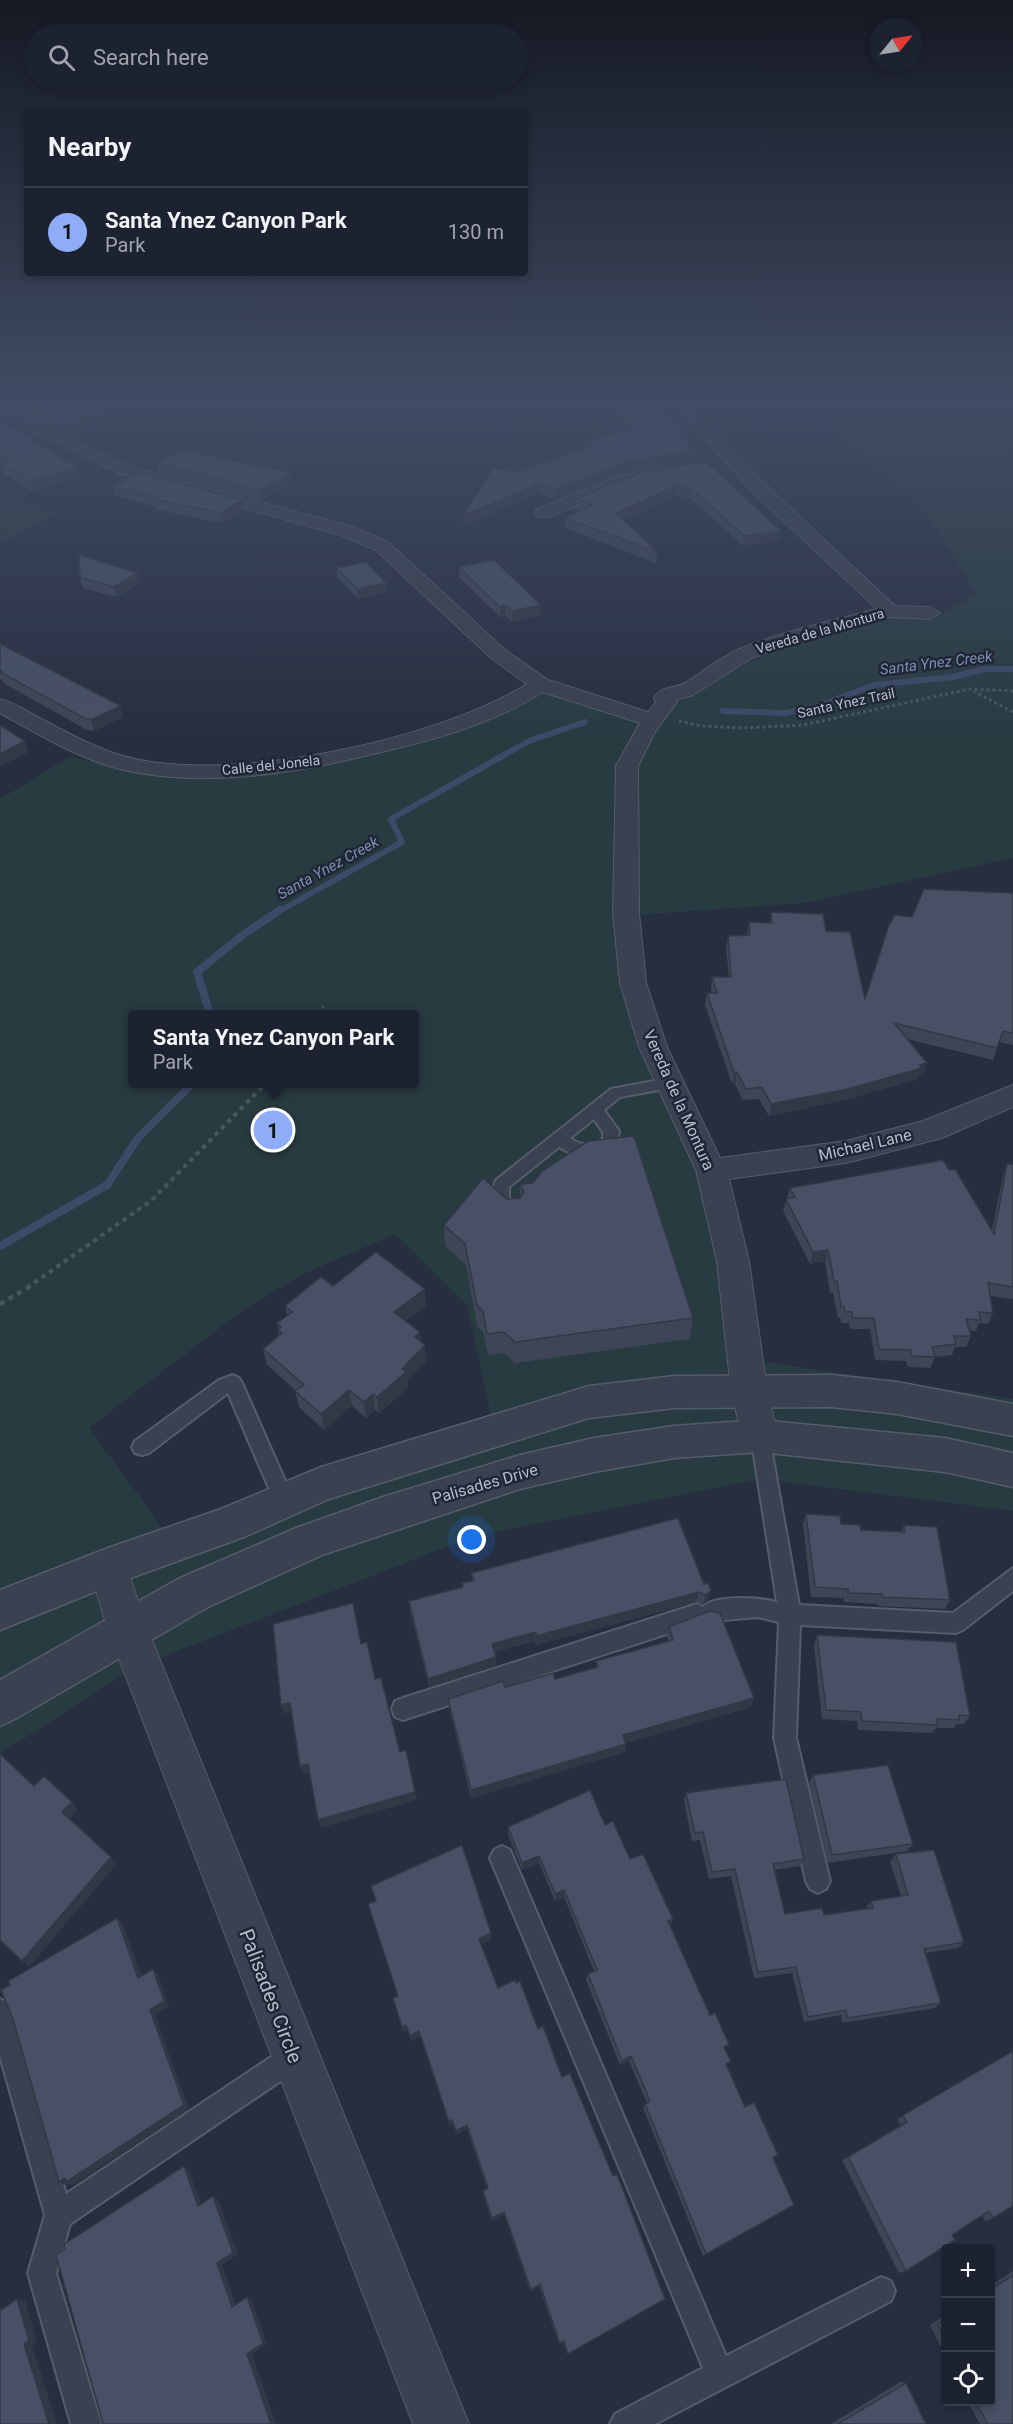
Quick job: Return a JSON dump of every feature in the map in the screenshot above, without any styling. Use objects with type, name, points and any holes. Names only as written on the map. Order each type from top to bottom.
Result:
[{"type":"street","points":[[291,515],[330,526],[382,546],[498,654],[541,684],[660,711]]},
{"type":"street","points":[[789,515],[890,611]]},
{"type":"street","name":"Vereda de la Montura","points":[[760,1436],[749,1390],[733,1261],[711,1170],[653,1047],[633,983],[626,914],[627,766],[645,731],[660,711],[688,696],[686,691],[728,662],[763,646],[890,611],[930,613]]},
{"type":"street","name":"Calle del Jonela","points":[[0,705],[69,741],[131,764],[166,770],[254,770],[327,760],[452,727],[495,711],[541,684]]},
{"type":"street","name":"Michael Lane","points":[[711,1170],[846,1152],[931,1130],[1013,1095]]},
{"type":"street","points":[[0,1610],[108,1567],[230,1524],[321,1484],[590,1402],[675,1392],[832,1391],[897,1398],[1013,1420]]},
{"type":"street","name":"Palisades Drive","points":[[0,1704],[193,1593],[310,1541],[383,1515],[520,1472],[594,1455],[674,1442],[760,1436],[922,1452],[1013,1470]]},
{"type":"street","name":"Palisades Circle","points":[[108,1567],[128,1630],[441,2424]]},
{"type":"lane","points":[[514,1213],[503,1204],[499,1194],[502,1184],[616,1093],[670,1083]]},
{"type":"lane","points":[[559,1138],[568,1147],[584,1152],[601,1150],[611,1142],[611,1131],[595,1110]]},
{"type":"lane","points":[[142,1447],[225,1385],[233,1383],[284,1501]]},
{"type":"lane","points":[[760,1436],[790,1615],[785,1738],[818,1881]]},
{"type":"lane","points":[[403,1708],[483,1686],[705,1612],[758,1607],[790,1615],[956,1623],[1013,1578]]},
{"type":"lane","points":[[502,1858],[720,2375]]},
{"type":"lane","points":[[0,2012],[60,2215],[42,2273],[86,2424]]},
{"type":"lane","points":[[60,2215],[295,2056]]},
{"type":"lane","points":[[625,2424],[881,2291]]},
{"type":"path","name":"Santa Ynez Trail","points":[[683,722],[702,726],[743,728],[803,725],[970,689],[1013,692]]},
{"type":"path","points":[[970,689],[1013,712]]},
{"type":"path","points":[[320,1010],[323,1006]]},
{"type":"path","points":[[0,1304],[26,1289],[152,1200],[262,1088]]},
{"type":"shaded area","points":[[0,515],[55,515],[0,544]]},
{"type":"shaded area","points":[[927,515],[1013,515],[1013,858],[805,903],[623,916],[702,1172],[740,1358],[1013,1399],[1013,1511],[761,1479],[475,1536],[134,1668],[0,1754],[0,799],[71,756],[89,761],[99,755],[166,767],[289,763],[450,725],[540,681],[654,716],[798,635],[893,613],[934,617],[977,594]],"holes":[[[395,1234],[467,1306],[493,1425],[168,1535],[89,1428],[242,1311],[304,1274]]]},
{"type":"building","points":[[571,515],[618,515],[657,552],[565,518]]},
{"type":"building","points":[[721,515],[764,515],[781,531],[744,536]]},
{"type":"building","points":[[79,555],[138,573],[114,587],[80,577]]},
{"type":"building","points":[[494,560],[541,605],[512,611],[506,605],[500,607],[459,567]]},
{"type":"building","points":[[366,562],[386,583],[357,589],[337,568]]},
{"type":"building","points":[[0,644],[121,706],[91,720],[84,718],[0,672],[2,671],[0,670]]},
{"type":"building","points":[[0,725],[25,741],[0,754]]},
{"type":"building","points":[[924,889],[1013,893],[1013,1033],[1003,1031],[997,1048],[894,1023],[927,1063],[920,1065],[922,1068],[848,1089],[771,1104],[762,1087],[746,1089],[737,1072],[734,1073],[707,993],[717,993],[712,977],[731,977],[728,936],[750,935],[749,922],[772,923],[771,912],[823,914],[826,931],[850,932],[865,999],[889,925],[895,915],[912,917]]},
{"type":"building","points":[[634,1136],[693,1318],[515,1342],[504,1332],[487,1334],[483,1311],[477,1305],[465,1244],[444,1225],[483,1178],[507,1199],[520,1198],[524,1192],[520,1184],[533,1183],[542,1171],[588,1141]]},
{"type":"building","points":[[943,1160],[949,1170],[955,1169],[994,1234],[1007,1164],[1013,1165],[1013,1287],[988,1283],[993,1313],[979,1312],[981,1320],[966,1319],[971,1336],[954,1336],[956,1344],[932,1347],[935,1357],[912,1356],[911,1350],[879,1349],[874,1318],[853,1318],[852,1312],[845,1312],[844,1307],[841,1307],[837,1281],[834,1281],[828,1250],[813,1252],[786,1199],[795,1197],[790,1188]]},
{"type":"building","points":[[376,1252],[425,1289],[394,1312],[420,1332],[415,1337],[425,1345],[402,1369],[406,1372],[377,1397],[373,1394],[364,1402],[349,1390],[321,1414],[295,1391],[304,1385],[263,1349],[282,1333],[278,1330],[281,1327],[277,1323],[292,1312],[285,1306],[321,1277],[333,1286]]},
{"type":"building","points":[[806,1514],[840,1516],[841,1524],[860,1525],[861,1530],[905,1532],[904,1525],[937,1527],[950,1600],[883,1597],[882,1594],[848,1593],[848,1589],[815,1587]]},
{"type":"building","points":[[678,1518],[704,1584],[708,1583],[711,1591],[705,1595],[699,1592],[536,1636],[536,1632],[492,1644],[496,1657],[428,1679],[409,1601],[463,1587],[462,1583],[474,1581],[471,1573]]},
{"type":"building","points":[[353,1603],[361,1644],[367,1642],[375,1679],[381,1678],[400,1752],[406,1750],[415,1792],[318,1820],[308,1764],[300,1766],[290,1703],[281,1705],[273,1624]]},
{"type":"building","points":[[709,1611],[720,1613],[754,1698],[623,1735],[626,1744],[471,1790],[448,1699],[503,1681],[505,1687],[554,1673],[555,1679],[598,1667],[596,1661],[673,1640],[669,1627]]},
{"type":"building","points":[[817,1635],[956,1642],[970,1716],[959,1715],[959,1720],[936,1719],[938,1725],[862,1721],[861,1712],[826,1710]]},
{"type":"building","points":[[0,1754],[34,1786],[44,1776],[72,1802],[62,1812],[111,1857],[22,1961],[0,1940]]},
{"type":"building","points":[[888,1765],[913,1844],[832,1855],[813,1775]]},
{"type":"building","points":[[786,1779],[804,1859],[773,1864],[785,1914],[822,1908],[824,1915],[873,1908],[871,1901],[908,1895],[896,1854],[934,1850],[964,1942],[924,1949],[941,2003],[848,2018],[846,2010],[808,2017],[796,1967],[758,1972],[735,1869],[712,1872],[703,1832],[695,1833],[686,1793]]},
{"type":"building","points":[[590,1790],[605,1825],[613,1821],[630,1859],[643,1854],[673,1919],[668,1921],[710,2015],[715,2013],[729,2044],[724,2047],[731,2061],[726,2064],[745,2107],[754,2102],[778,2155],[773,2158],[794,2205],[706,2254],[645,2104],[650,2101],[631,2056],[622,2061],[588,1974],[597,1970],[564,1890],[555,1894],[539,1856],[522,1863],[508,1827]]},
{"type":"building","points":[[462,1845],[491,1933],[479,1939],[498,1988],[515,1980],[516,1983],[520,1981],[538,2029],[543,2026],[562,2077],[570,2073],[613,2176],[617,2174],[665,2299],[568,2354],[564,2341],[560,2344],[540,2284],[531,2290],[504,2212],[492,2218],[483,2191],[488,2188],[467,2125],[456,2131],[452,2120],[449,2122],[419,2031],[410,2036],[406,2025],[402,2027],[393,1998],[398,1996],[368,1904],[376,1901],[371,1886]]},
{"type":"building","points":[[117,1918],[138,1978],[153,1969],[164,2001],[150,2010],[184,2105],[66,2182],[65,2178],[59,2182],[13,2019],[1,1990],[10,1985],[8,1981]]},
{"type":"building","points":[[1013,2051],[1013,2206],[993,2218],[989,2211],[952,2235],[955,2240],[949,2244],[941,2244],[941,2249],[906,2271],[848,2157],[907,2122],[903,2115]]},
{"type":"building","points":[[184,2166],[198,2206],[213,2196],[233,2253],[217,2263],[232,2307],[247,2297],[263,2343],[247,2354],[271,2424],[103,2424],[56,2255],[65,2249],[64,2244]]},
{"type":"building","points":[[1013,2275],[1013,2424],[988,2424],[978,2406],[995,2406],[995,2287]]},
{"type":"building","points":[[17,2299],[29,2341],[24,2344],[49,2424],[0,2424],[0,2311]]},
{"type":"building","points":[[906,2383],[926,2424],[838,2424]]},
{"type":"waterway","name":"Santa Ynez Creek","points":[[723,711],[785,713],[813,708],[874,685],[953,677],[984,669],[1013,669]]},
{"type":"waterway","name":"Santa Ynez Creek","points":[[278,912],[402,842],[391,819],[529,741],[585,722]]},
{"type":"waterway","name":"Santa Ynez Creek","points":[[209,1010],[197,972],[244,934],[280,910]]},
{"type":"waterway","name":"Santa Ynez Creek","points":[[0,1246],[107,1185],[138,1138],[188,1088]]},
{"type":"place","name":"Santa Ynez Canyon Park","points":[[273,1130]]}]
